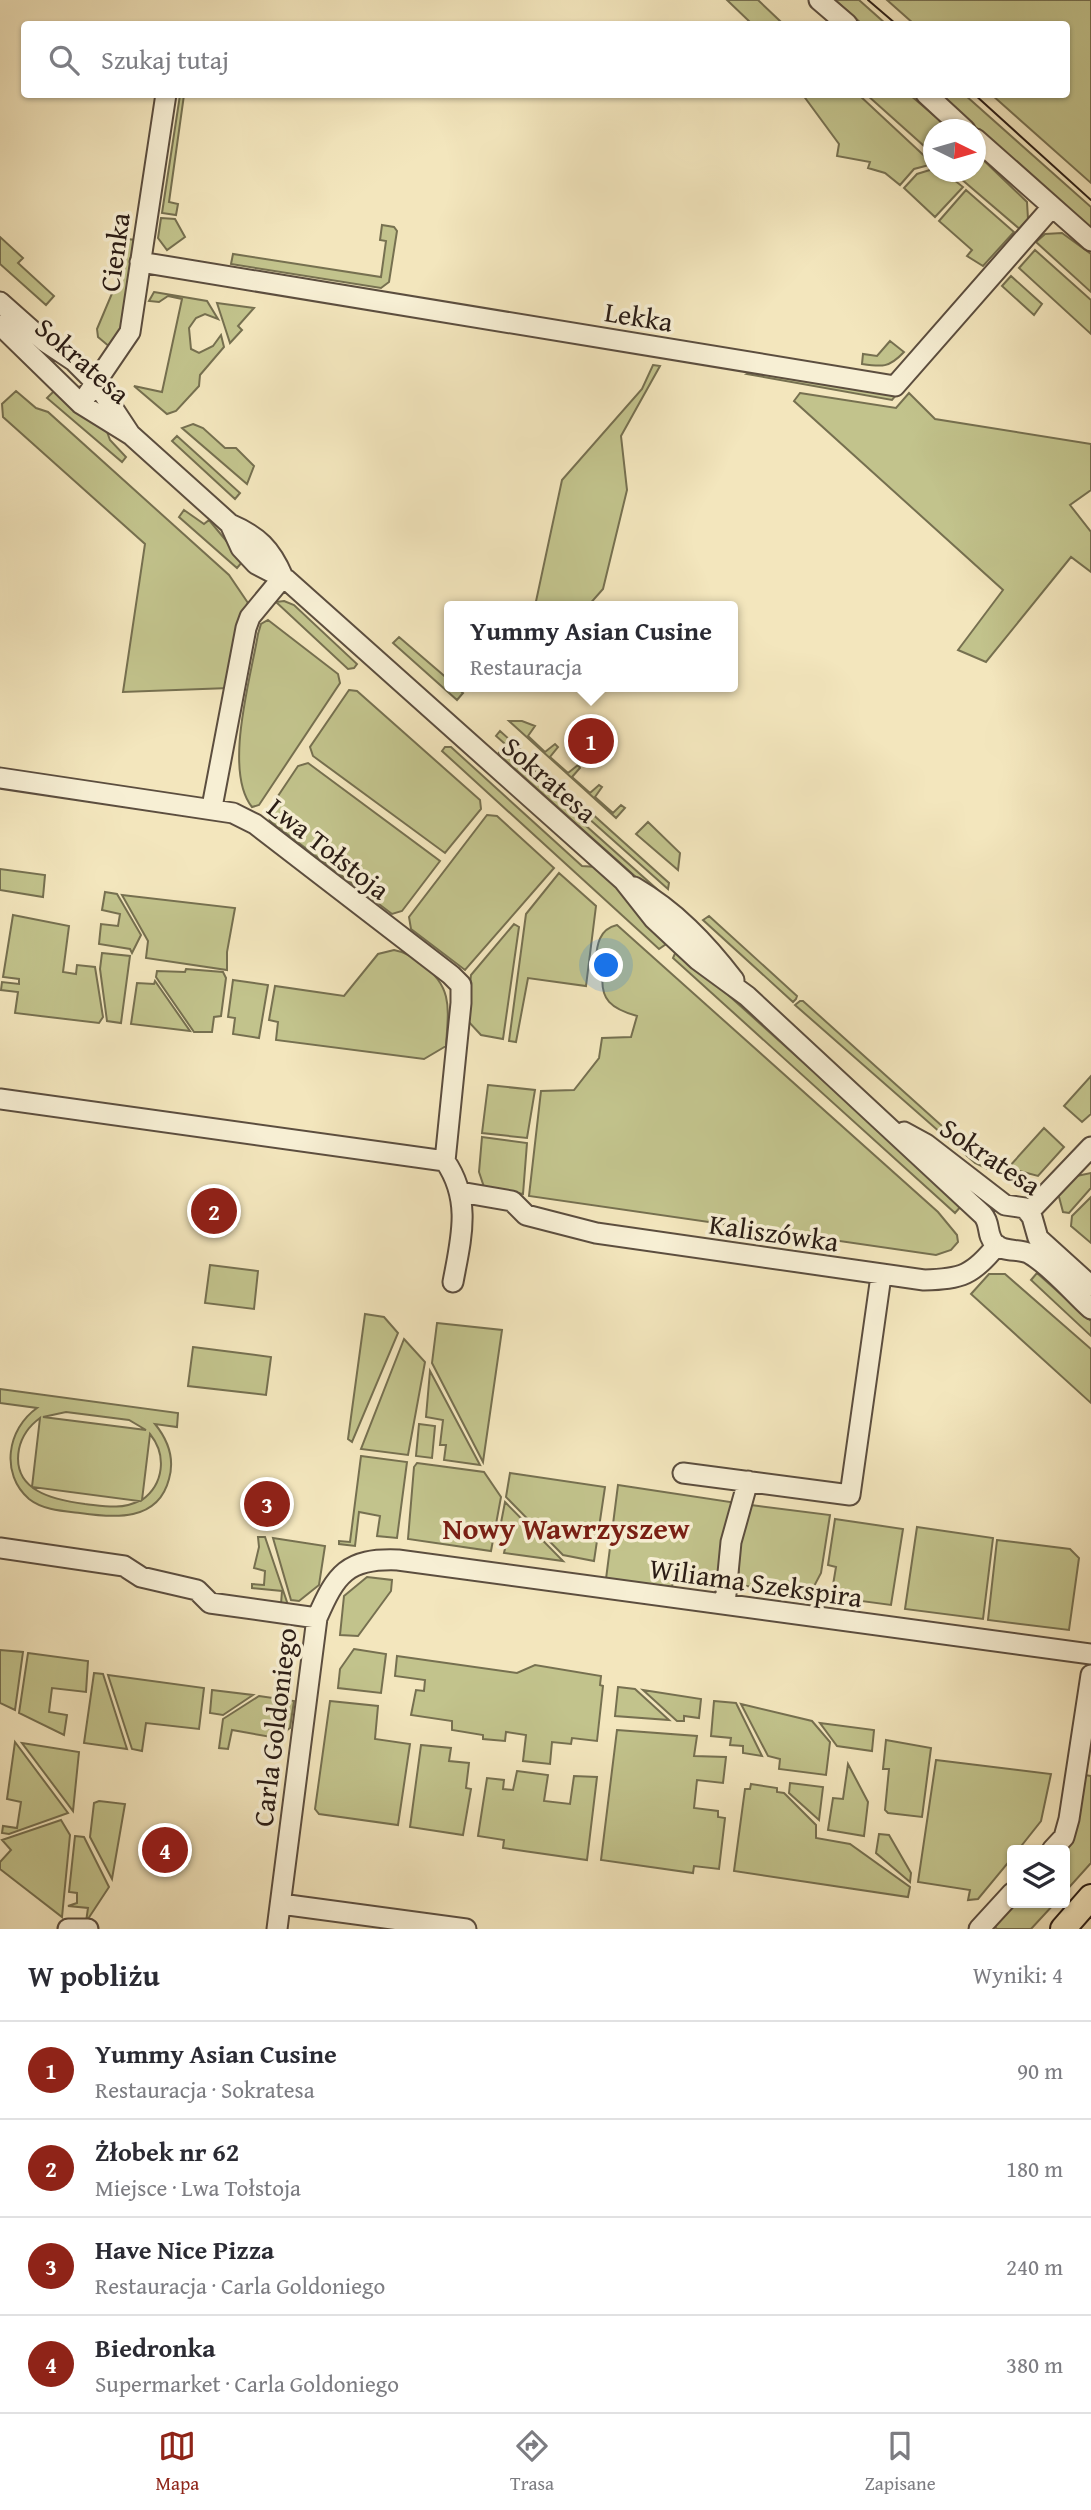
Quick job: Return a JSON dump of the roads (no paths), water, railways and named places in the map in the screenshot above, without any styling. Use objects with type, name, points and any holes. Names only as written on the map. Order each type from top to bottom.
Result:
[{"type":"main road","points":[[1063,1929],[1091,1897]]},
{"type":"street","points":[[819,0],[844,21]]},
{"type":"street","name":"Cienka","points":[[81,404],[128,338],[165,98]]},
{"type":"street","points":[[930,98],[953,119]]},
{"type":"street","points":[[986,149],[1091,241]]},
{"type":"street","name":"Lekka","points":[[139,262],[895,386],[1052,207]]},
{"type":"street","name":"Sokratesa","points":[[0,302],[44,341],[74,361],[96,384],[131,435]]},
{"type":"street","name":"Sokratesa","points":[[0,325],[81,404],[131,435],[230,524],[251,533],[269,549],[283,577],[624,881],[665,906],[710,949],[747,996],[989,1221],[990,1235],[997,1245]]},
{"type":"street","points":[[0,778],[212,807],[246,628],[250,617],[283,577]]},
{"type":"street","name":"Lwa Tołstoja","points":[[212,807],[233,813],[255,824],[461,985],[455,1080],[445,1161]]},
{"type":"street","points":[[0,1099],[445,1161],[460,1192],[465,1215],[453,1282]]},
{"type":"street","name":"Sokratesa","points":[[876,1114],[926,1144],[1004,1205],[1017,1205],[1048,1248],[1091,1286]]},
{"type":"street","points":[[997,1245],[1007,1250],[1019,1249],[1028,1243],[1031,1221],[1091,1147]]},
{"type":"street","name":"Kaliszówka","points":[[460,1192],[512,1201],[525,1215],[596,1233],[881,1276],[924,1280],[955,1279],[972,1272],[997,1245]]},
{"type":"street","points":[[989,1221],[995,1211],[1004,1205]]},
{"type":"street","points":[[1019,1249],[1034,1256],[1091,1309]]},
{"type":"street","points":[[683,1472],[850,1494],[881,1276]]},
{"type":"street","points":[[725,1604],[731,1542],[748,1481]]},
{"type":"street","points":[[0,1548],[124,1566],[141,1577],[197,1590],[210,1602],[317,1618]]},
{"type":"street","name":"Wiliama Szekspira","points":[[372,1559],[1091,1654]]},
{"type":"street","name":"Carla Goldoniego","points":[[277,1929],[317,1618],[330,1588],[347,1567],[372,1559]]},
{"type":"street","points":[[1057,1845],[1064,1837],[1069,1819],[1091,1675]]},
{"type":"street","points":[[979,1929],[1007,1898]]},
{"type":"street","points":[[281,1904],[466,1929]]},
{"type":"street","points":[[68,1928],[88,1929]]},
{"type":"tram line","points":[[868,0],[892,21]]},
{"type":"tram line","points":[[978,98],[1091,200]]},
{"type":"place","name":"Yummy Asian Cusine","points":[[591,741]]},
{"type":"place","name":"Żłobek nr 62","points":[[214,1211]]},
{"type":"place","name":"Have Nice Pizza","points":[[267,1504]]},
{"type":"place","name":"Biedronka","points":[[165,1850]]},
{"type":"district","name":"Nowy Wawrzyszew","points":[[566,1528]]}]
